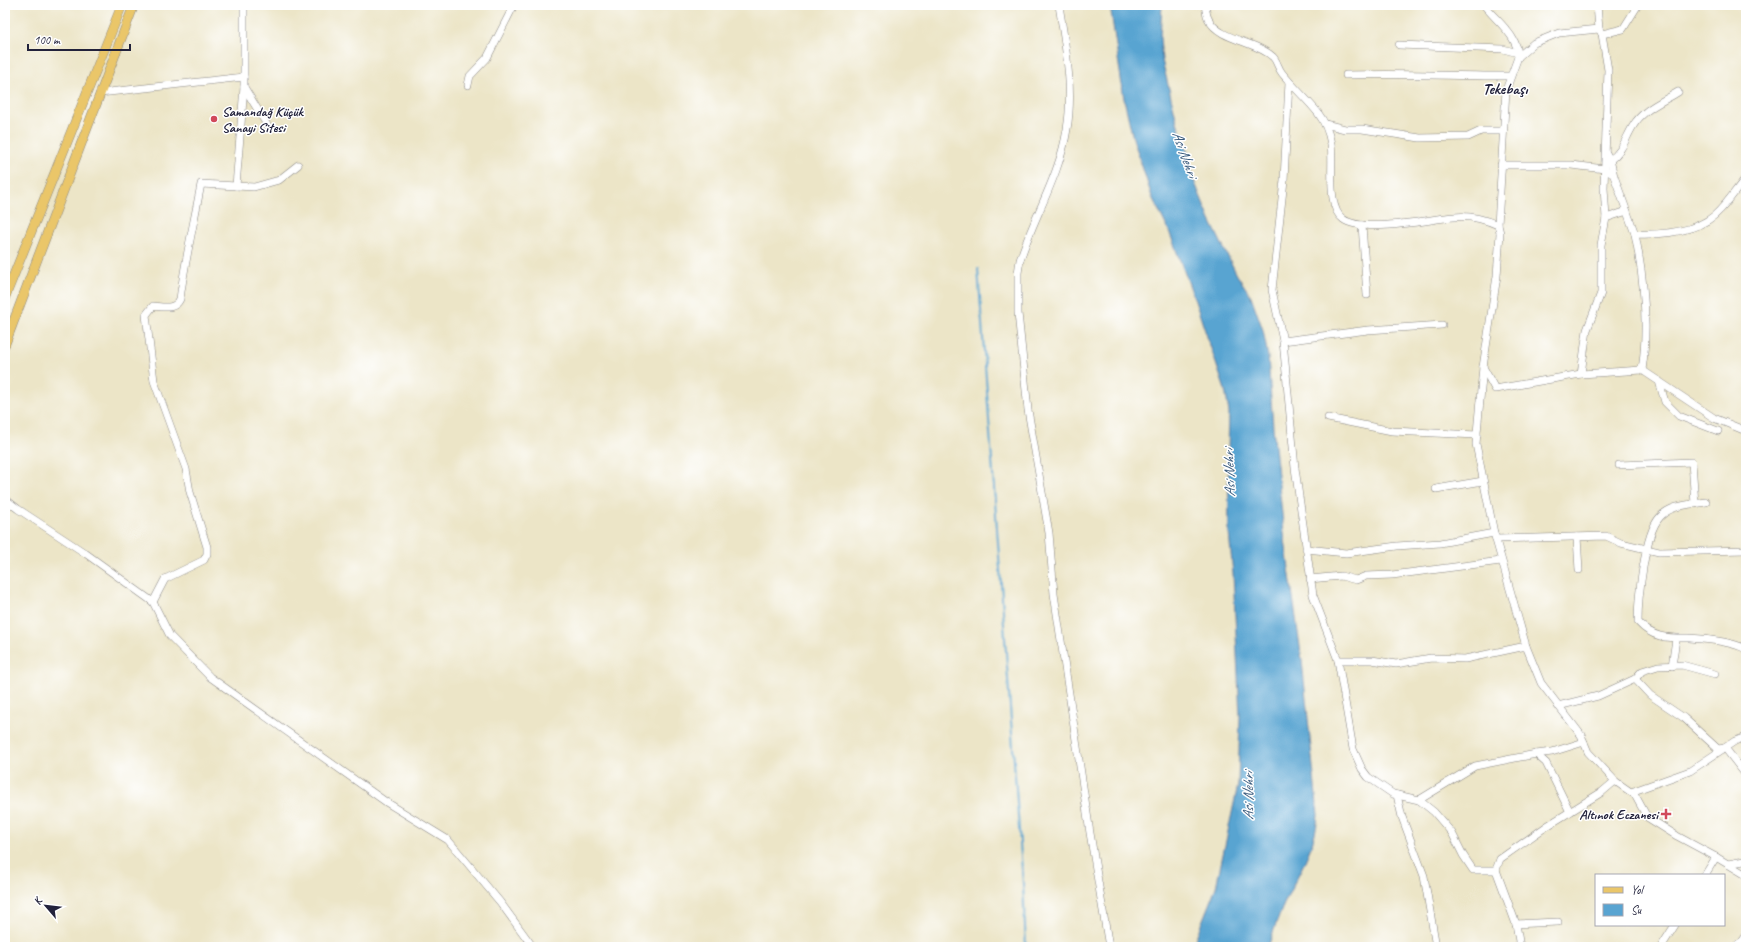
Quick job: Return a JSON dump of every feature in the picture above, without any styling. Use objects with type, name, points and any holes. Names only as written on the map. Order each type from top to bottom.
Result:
[{"type":"main road","points":[[5,297],[122,5]]},
{"type":"main road","points":[[5,344],[134,5]]},
{"type":"street","points":[[236,186],[244,87],[244,5]]},
{"type":"street","points":[[468,85],[470,76],[487,58],[514,5]]},
{"type":"street","points":[[1059,5],[1068,76],[1067,128],[1057,166],[1020,260],[1018,273],[1018,314],[1028,410],[1049,533],[1054,594],[1090,833],[1109,947]]},
{"type":"street","points":[[1205,5],[1208,20],[1221,32],[1251,44],[1274,58],[1280,71],[1310,103],[1325,124],[1331,143],[1332,190],[1335,209],[1343,219],[1362,224],[1398,224],[1455,216],[1486,220],[1498,225]]},
{"type":"street","points":[[1484,5],[1497,18],[1517,46],[1518,55],[1506,90],[1498,225],[1500,233],[1497,283],[1483,367],[1476,444],[1501,561],[1526,646],[1541,683],[1581,735],[1588,752],[1616,781],[1635,795],[1647,816],[1677,836],[1746,875]]},
{"type":"street","points":[[1581,374],[1586,330],[1601,293],[1601,245],[1606,218],[1605,169],[1608,70],[1597,5]]},
{"type":"street","points":[[1518,55],[1534,43],[1559,33],[1623,29],[1638,5]]},
{"type":"street","points":[[1399,45],[1497,49],[1518,55]]},
{"type":"street","points":[[1346,75],[1401,73],[1465,76],[1510,76]]},
{"type":"street","points":[[100,93],[244,77]]},
{"type":"street","points":[[1289,82],[1284,180],[1272,290],[1283,340],[1295,468],[1313,595],[1338,660],[1354,749],[1362,769],[1368,777],[1397,795],[1419,800],[1434,812],[1452,833],[1463,855],[1473,870],[1496,870]]},
{"type":"street","points":[[244,87],[267,125]]},
{"type":"street","points":[[1610,160],[1619,154],[1633,126],[1646,111],[1678,92]]},
{"type":"street","points":[[1325,124],[1345,129],[1367,129],[1420,138],[1468,137],[1480,131],[1503,131]]},
{"type":"street","points":[[1606,153],[1610,160],[1614,176],[1635,234],[1642,271],[1646,314],[1642,370]]},
{"type":"street","points":[[1501,164],[1571,166],[1605,169],[1614,176]]},
{"type":"street","points":[[153,602],[165,579],[204,560],[208,554],[208,547],[190,492],[186,469],[154,382],[146,315],[153,306],[172,307],[178,304],[201,184],[254,187],[278,180],[298,165]]},
{"type":"street","points":[[1635,234],[1653,235],[1683,230],[1699,224],[1720,211],[1746,178]]},
{"type":"street","points":[[1606,218],[1627,212]]},
{"type":"street","points":[[1362,224],[1368,295]]},
{"type":"street","points":[[1283,340],[1368,330],[1442,325]]},
{"type":"street","points":[[1483,367],[1495,389],[1581,374],[1642,370],[1714,418],[1746,431]]},
{"type":"street","points":[[1659,381],[1666,402],[1679,416],[1718,431]]},
{"type":"street","points":[[1328,418],[1392,431],[1477,435]]},
{"type":"street","points":[[1619,465],[1692,462],[1695,504]]},
{"type":"street","points":[[1436,489],[1483,481]]},
{"type":"street","points":[[5,499],[85,553],[153,602],[170,636],[210,677],[386,802],[448,840],[500,902],[533,947]]},
{"type":"street","points":[[1706,502],[1680,505],[1660,517],[1649,538],[1639,594],[1638,622],[1645,630],[1657,636],[1718,642],[1740,646],[1746,649]]},
{"type":"street","points":[[1306,549],[1346,553],[1397,546],[1440,544],[1495,536],[1606,536],[1659,552],[1746,550]]},
{"type":"street","points":[[1577,537],[1579,570]]},
{"type":"street","points":[[1310,579],[1341,576],[1356,580],[1372,575],[1392,575],[1501,561]]},
{"type":"street","points":[[1672,666],[1676,639]]},
{"type":"street","points":[[1338,660],[1372,660],[1396,664],[1431,658],[1465,659],[1526,646]]},
{"type":"street","points":[[1558,706],[1598,696],[1635,679],[1642,671],[1658,666],[1682,666],[1715,674]]},
{"type":"street","points":[[1635,679],[1650,695],[1684,718],[1718,749],[1725,748]]},
{"type":"street","points":[[1631,792],[1690,771],[1735,741],[1746,738]]},
{"type":"street","points":[[1419,800],[1475,766],[1552,752],[1584,742]]},
{"type":"street","points":[[1725,748],[1746,775]]},
{"type":"street","points":[[1536,754],[1546,763],[1570,812]]},
{"type":"street","points":[[1520,947],[1516,924],[1496,870],[1500,858],[1602,792],[1616,781]]},
{"type":"street","points":[[1397,795],[1402,817],[1424,876],[1435,942],[1434,947]]},
{"type":"street","points":[[1706,874],[1716,857]]},
{"type":"street","points":[[1728,864],[1744,860]]},
{"type":"street","points":[[1516,924],[1558,922]]},
{"type":"street","points":[[1661,947],[1674,926]]},
{"type":"street","points":[[1735,947],[1741,944],[1746,936]]},
{"type":"water","name":"Asi Nehri","points":[[1110,5],[1162,5],[1160,38],[1162,60],[1177,122],[1188,154],[1193,178],[1210,220],[1237,275],[1251,296],[1263,330],[1268,357],[1273,427],[1284,533],[1302,661],[1318,815],[1310,850],[1284,904],[1268,947],[1192,947],[1216,887],[1238,785],[1240,716],[1233,574],[1229,533],[1229,412],[1225,390],[1193,295],[1169,231],[1152,197],[1133,138],[1124,99]]},
{"type":"waterway","points":[[978,269],[1023,884],[1026,947]]},
{"type":"place","name":"Samandağ Küçük Sanayi Sitesi","points":[[214,119]]},
{"type":"place","name":"Altınok Eczanesi","points":[[1666,814]]},
{"type":"district","name":"Tekebaşı","points":[[1505,88]]}]
